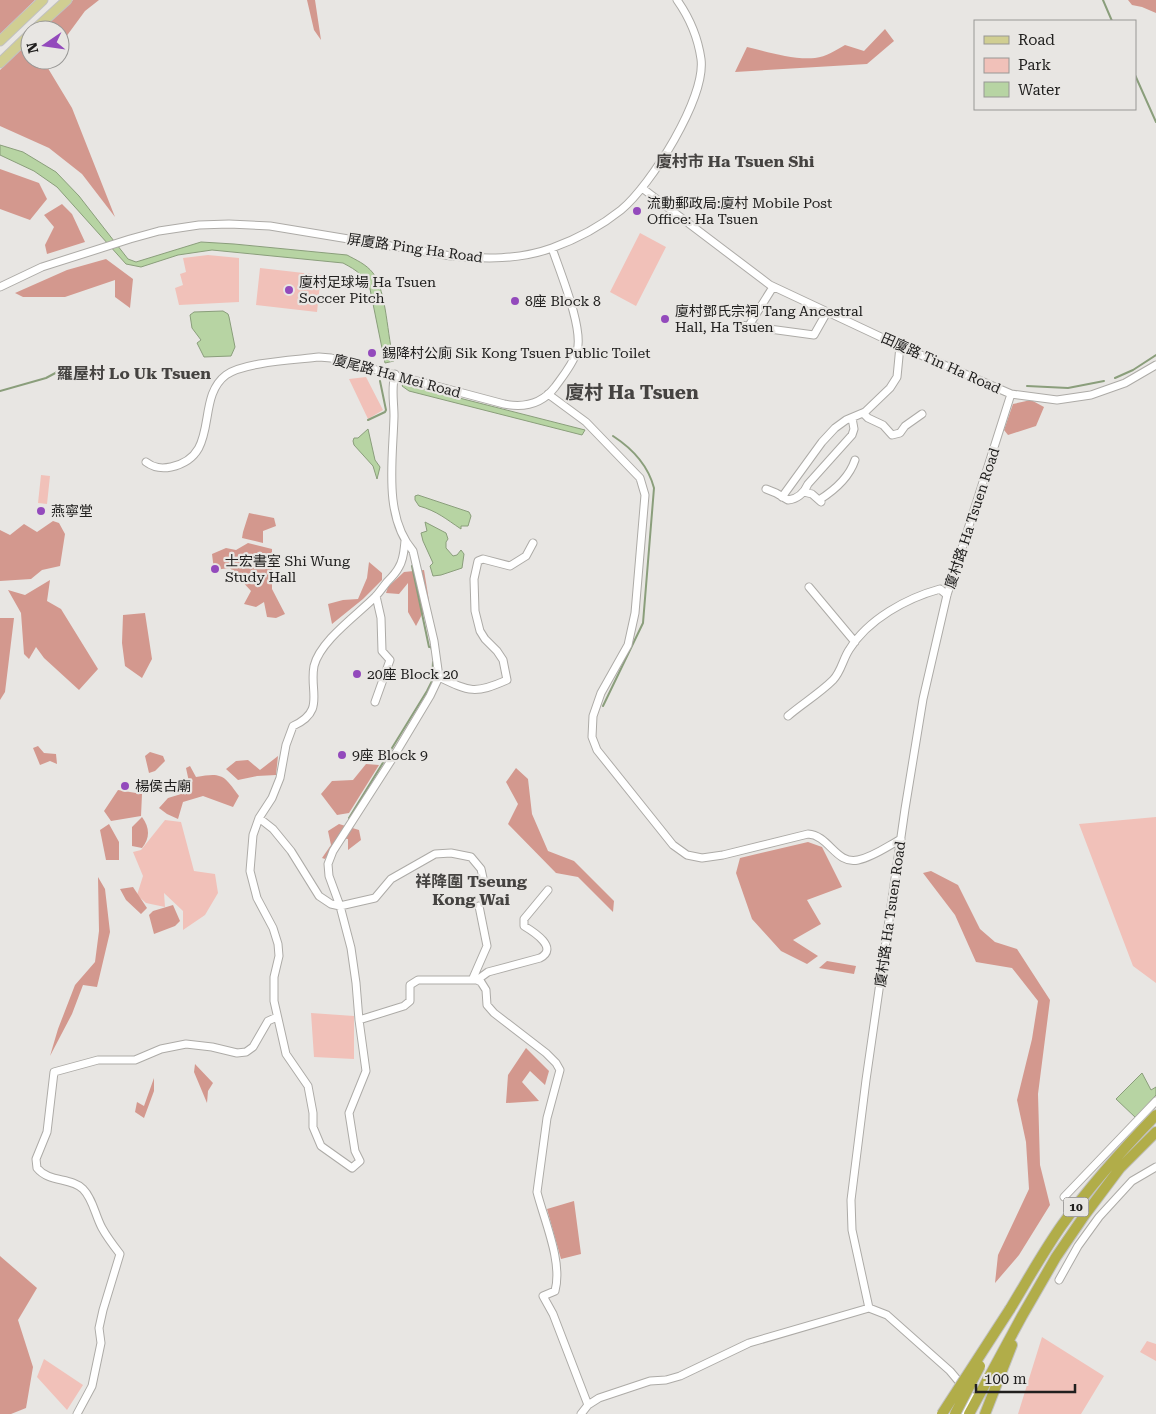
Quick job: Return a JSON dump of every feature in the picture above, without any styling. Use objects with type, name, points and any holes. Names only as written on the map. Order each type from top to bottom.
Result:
[{"type":"highway","name":"10","points":[[956,1414],[1010,1309],[1047,1247],[1076,1206],[1156,1115]]},
{"type":"highway","name":"10","points":[[969,1414],[1056,1257],[1120,1168],[1156,1132]]},
{"type":"highway","points":[[942,1414],[1010,1309]]},
{"type":"highway","points":[[985,1414],[1022,1316]]},
{"type":"main road","points":[[0,41],[43,0]]},
{"type":"main road","points":[[45,20],[67,0]]},
{"type":"main road","points":[[0,63],[20,44]]},
{"type":"street","name":"屏廈路 Ping Ha Road","points":[[0,287],[42,267],[118,243],[174,228],[229,224],[270,226],[451,256],[475,258],[522,256],[552,248],[588,232],[609,219],[631,200],[642,188],[692,106],[699,86],[701,59],[690,22],[677,0]]},
{"type":"street","name":"田廈路 Tin Ha Road","points":[[642,188],[747,270],[773,287],[900,346],[1011,394],[1056,400],[1091,395],[1125,383],[1156,365]]},
{"type":"street","name":"廈尾路 Ha Mei Road","points":[[146,462],[152,467],[171,467],[184,461],[196,452],[204,437],[211,398],[215,388],[224,376],[241,368],[325,357],[343,360],[513,406],[532,404],[548,394],[573,361],[579,338],[577,324],[552,248]]},
{"type":"street","points":[[748,327],[773,287]]},
{"type":"street","points":[[740,325],[814,335],[826,312]]},
{"type":"street","points":[[782,497],[822,442],[835,428],[863,413],[890,388],[897,377],[900,346]]},
{"type":"street","points":[[395,374],[392,382],[394,414],[392,493],[405,541],[403,557],[399,569],[376,596],[335,634],[321,652],[314,666],[314,702],[312,712],[293,726],[286,745],[280,778],[272,798],[259,818],[253,835],[250,870],[257,898],[273,928],[278,944],[279,956],[274,978],[274,1001],[286,1054],[308,1086],[314,1113],[313,1127],[321,1146],[352,1168],[360,1161],[355,1150],[349,1113],[366,1071],[354,965],[340,906],[329,876],[328,864],[430,696],[439,677],[434,641],[413,551],[405,541]]},
{"type":"street","points":[[548,394],[586,422],[640,478],[645,495],[635,613],[628,645],[601,693],[594,716],[592,736],[597,750],[673,845],[687,855],[702,858],[723,855],[814,834],[820,837],[843,858],[857,860],[901,839]]},
{"type":"street","name":"廈村路 Ha Tsuen Road","points":[[869,1308],[852,1230],[851,1200],[866,1080],[901,839],[923,699],[947,595],[1011,394]]},
{"type":"street","points":[[863,413],[868,418],[883,425],[892,435],[900,433],[905,426],[922,414]]},
{"type":"street","points":[[766,489],[788,500],[792,500],[804,492],[808,484],[852,435],[854,429],[852,418]]},
{"type":"street","points":[[804,492],[812,494],[820,501],[842,482],[852,470],[855,460]]},
{"type":"street","points":[[439,677],[462,688],[473,690],[484,689],[507,680],[503,660],[480,631],[475,611],[474,579],[478,561],[483,559],[510,566],[526,556],[533,543]]},
{"type":"street","points":[[809,587],[855,642]]},
{"type":"street","points":[[788,716],[834,680],[849,650],[863,632],[878,619],[905,602],[928,593],[940,590],[947,595]]},
{"type":"street","points":[[375,702],[390,660],[382,652],[381,618],[376,596]]},
{"type":"street","points":[[259,818],[273,829],[291,851],[318,896],[331,904],[340,906],[375,898],[391,879],[434,854],[451,853],[471,857],[481,869],[483,878]]},
{"type":"street","points":[[359,1020],[404,1006],[410,1002],[410,985],[418,980],[475,979],[488,972],[540,958],[546,954],[548,951],[542,938],[524,926],[523,922],[548,890]]},
{"type":"street","points":[[475,979],[488,946],[480,906]]},
{"type":"street","points":[[475,979],[481,982],[486,990],[487,1005],[494,1013],[546,1053],[560,1070],[547,1118],[541,1168],[537,1184],[539,1200],[554,1252],[557,1284],[555,1291],[543,1296],[553,1314],[588,1405]]},
{"type":"street","points":[[77,1414],[92,1386],[101,1343],[99,1328],[120,1254],[108,1239],[85,1190],[80,1186],[48,1177],[37,1168],[36,1160],[47,1132],[54,1072],[98,1060],[135,1060],[161,1049],[186,1044],[212,1047],[237,1053],[246,1052],[252,1047],[268,1021],[277,1017]]},
{"type":"street","points":[[1064,1197],[1156,1102]]},
{"type":"street","points":[[1059,1280],[1078,1246],[1099,1217],[1132,1181],[1156,1167]]},
{"type":"street","points":[[581,1414],[588,1405],[599,1398],[650,1381],[666,1380],[680,1376],[749,1342],[869,1308],[887,1315],[950,1372],[971,1396],[962,1414]]},
{"type":"green space","points":[[640,233],[666,247],[636,306],[610,292]]},
{"type":"green space","points":[[208,255],[239,258],[239,302],[179,305],[175,288],[183,285],[180,274],[186,272],[183,258]]},
{"type":"green space","name":"廈村足球場 Ha Tsuen Soccer Pitch","points":[[260,268],[321,275],[317,312],[256,305]]},
{"type":"green space","points":[[366,377],[383,410],[368,419],[349,379]]},
{"type":"green space","points":[[41,475],[50,476],[47,504],[38,503]]},
{"type":"green space","points":[[1156,817],[1156,983],[1133,966],[1079,824]]},
{"type":"green space","points":[[165,820],[181,822],[194,871],[215,874],[218,893],[205,915],[183,930],[183,911],[164,893],[165,907],[146,903],[137,895],[143,876],[133,852],[141,850]]},
{"type":"green space","points":[[311,1013],[354,1016],[354,1059],[314,1057]]},
{"type":"green space","points":[[1042,1337],[1104,1376],[1081,1414],[1018,1414]]},
{"type":"green space","points":[[1147,1341],[1156,1344],[1156,1361],[1140,1352]]},
{"type":"green space","points":[[44,1359],[83,1385],[67,1410],[37,1377]]},
{"type":"shaded area","points":[[0,0],[35,0],[0,34]]},
{"type":"shaded area","points":[[73,0],[99,0],[85,11],[70,31],[70,20],[52,20]]},
{"type":"shaded area","points":[[307,0],[315,0],[321,40],[314,30]]},
{"type":"shaded area","points":[[1128,0],[1156,0],[1156,13],[1132,5]]},
{"type":"shaded area","points":[[885,29],[894,41],[867,64],[735,72],[747,47],[790,57],[815,58],[827,55],[845,45],[864,51]]},
{"type":"shaded area","points":[[20,51],[20,70],[49,70],[72,108],[115,217],[82,174],[49,148],[0,126],[0,70]]},
{"type":"shaded area","points":[[0,169],[39,183],[47,199],[30,220],[0,209]]},
{"type":"shaded area","points":[[62,204],[72,214],[85,242],[47,254],[45,245],[54,227],[44,215]]},
{"type":"shaded area","points":[[106,259],[133,279],[130,308],[115,297],[115,280],[65,297],[23,297],[15,293],[67,270]]},
{"type":"shaded area","points":[[1031,400],[1044,407],[1036,426],[1008,435],[1004,430],[1013,404]]},
{"type":"shaded area","points":[[249,513],[274,518],[276,526],[263,531],[263,543],[242,538]]},
{"type":"shaded area","points":[[53,521],[59,523],[65,534],[60,566],[42,570],[31,579],[0,581],[0,530],[10,535],[24,524],[37,532]]},
{"type":"shaded area","points":[[248,543],[272,549],[272,589],[285,614],[276,618],[267,617],[264,602],[256,607],[244,604],[251,591],[230,568],[214,570],[212,554],[226,548],[236,550]]},
{"type":"shaded area","points":[[369,562],[382,573],[382,580],[363,599],[332,624],[328,604],[358,599],[367,578]]},
{"type":"shaded area","points":[[424,570],[429,601],[416,626],[408,612],[408,583],[399,594],[386,593],[388,587],[404,572]]},
{"type":"shaded area","points":[[50,580],[47,601],[61,609],[98,669],[79,690],[44,658],[36,647],[29,659],[24,654],[21,613],[8,590],[25,595]]},
{"type":"shaded area","points":[[145,613],[152,659],[142,678],[125,666],[122,643],[123,615]]},
{"type":"shaded area","points":[[0,618],[14,618],[5,692],[0,700]]},
{"type":"shaded area","points":[[38,746],[44,753],[56,754],[57,764],[50,761],[40,765],[33,748]]},
{"type":"shaded area","points":[[150,752],[163,756],[165,761],[155,771],[149,773],[145,756]]},
{"type":"shaded area","points":[[278,756],[276,775],[238,780],[226,769],[236,761],[248,760],[260,770]]},
{"type":"shaded area","points":[[366,764],[379,765],[349,813],[337,815],[321,794],[332,781],[353,780]]},
{"type":"shaded area","points":[[190,766],[196,777],[217,775],[226,779],[239,796],[233,807],[203,796],[183,802],[178,819],[159,808],[168,798],[191,791],[186,768]]},
{"type":"shaded area","points":[[516,768],[528,779],[532,814],[548,851],[574,861],[614,901],[613,912],[578,877],[556,873],[508,824],[518,804],[506,782]]},
{"type":"shaded area","points":[[118,790],[142,794],[141,816],[111,821],[104,811]]},
{"type":"shaded area","points":[[142,817],[148,833],[142,848],[132,846],[132,827]]},
{"type":"shaded area","points":[[109,824],[119,842],[119,860],[106,860],[100,830]]},
{"type":"shaded area","points":[[339,824],[359,830],[361,840],[348,850],[348,839],[338,838],[325,859],[322,858],[331,845],[328,831]]},
{"type":"shaded area","points":[[808,842],[822,847],[842,887],[807,900],[821,924],[793,940],[818,956],[807,964],[781,951],[752,919],[736,873],[740,858]]},
{"type":"shaded area","points":[[931,871],[958,885],[980,929],[995,942],[1017,949],[1050,1000],[1038,1094],[1040,1165],[1050,1205],[1019,1255],[995,1283],[998,1255],[1029,1189],[1026,1142],[1017,1100],[1032,1039],[1038,1001],[1012,968],[976,962],[955,915],[923,873]]},
{"type":"shaded area","points":[[98,877],[105,889],[110,932],[97,987],[83,985],[72,1014],[50,1056],[75,985],[95,962],[99,931]]},
{"type":"shaded area","points":[[133,887],[147,908],[141,914],[126,900],[120,889]]},
{"type":"shaded area","points":[[173,905],[180,921],[175,926],[154,934],[149,915],[153,911]]},
{"type":"shaded area","points":[[827,961],[856,966],[854,974],[819,968]]},
{"type":"shaded area","points":[[526,1048],[549,1071],[545,1085],[530,1071],[522,1082],[539,1101],[506,1103],[508,1075]]},
{"type":"shaded area","points":[[195,1064],[213,1083],[208,1091],[207,1103],[194,1072]]},
{"type":"shaded area","points":[[154,1078],[154,1091],[144,1118],[135,1112],[137,1102],[144,1106]]},
{"type":"shaded area","points":[[574,1201],[581,1254],[561,1259],[547,1209]]},
{"type":"shaded area","points":[[0,1256],[37,1288],[18,1320],[33,1367],[26,1408],[11,1414],[0,1414]]},
{"type":"water","points":[[0,145],[23,152],[56,172],[79,196],[128,259],[136,262],[201,242],[347,255],[370,270],[378,281],[384,303],[394,361],[385,363],[370,289],[362,276],[343,263],[212,250],[178,255],[141,267],[126,264],[57,187],[34,171],[0,155]]},
{"type":"water","points":[[223,311],[228,314],[235,347],[231,356],[204,357],[197,343],[201,340],[192,328],[190,315],[194,312]]},
{"type":"water","points":[[405,381],[409,385],[416,387],[585,430],[582,435],[409,391],[402,386]]},
{"type":"water","points":[[368,429],[375,460],[380,467],[377,479],[373,466],[354,445],[353,441],[354,438],[358,438]]},
{"type":"water","points":[[418,495],[469,512],[471,516],[468,526],[461,526],[461,529],[436,513],[419,506],[415,500],[415,496]]},
{"type":"water","points":[[425,522],[446,533],[448,539],[446,548],[453,556],[457,555],[461,550],[464,554],[462,568],[433,576],[430,566],[433,563],[421,533],[427,531]]},
{"type":"water","points":[[1142,1073],[1151,1090],[1156,1087],[1156,1095],[1136,1118],[1116,1099]]},
{"type":"waterway","points":[[1103,0],[1112,20]]},
{"type":"waterway","points":[[1136,77],[1156,122]]},
{"type":"waterway","points":[[1115,378],[1133,370],[1156,355]]},
{"type":"waterway","points":[[0,391],[46,378],[61,370]]},
{"type":"waterway","points":[[368,420],[386,410],[380,381]]},
{"type":"waterway","points":[[1027,386],[1068,388],[1104,381]]},
{"type":"waterway","points":[[603,706],[643,623],[654,488],[648,472],[639,458],[613,436]]},
{"type":"waterway","points":[[412,566],[429,647],[432,650]]},
{"type":"waterway","points":[[349,818],[427,691],[432,681],[433,662]]},
{"type":"place","name":"流動郵政局:廈村 Mobile Post Office: Ha Tsuen","points":[[637,211]]},
{"type":"place","name":"廈村足球場 Ha Tsuen Soccer Pitch","points":[[289,290]]},
{"type":"place","name":"8座 Block 8","points":[[515,301]]},
{"type":"place","name":"廈村鄧氏宗祠 Tang Ancestral Hall, Ha Tsuen","points":[[665,319]]},
{"type":"place","name":"錫降村公廁 Sik Kong Tsuen Public Toilet","points":[[372,353]]},
{"type":"place","name":"燕寧堂","points":[[41,511]]},
{"type":"place","name":"士宏書室 Shi Wung Study Hall","points":[[215,569]]},
{"type":"place","name":"20座 Block 20","points":[[357,674]]},
{"type":"place","name":"9座 Block 9","points":[[342,755]]},
{"type":"place","name":"楊侯古廟","points":[[125,786]]},
{"type":"district","name":"廈村市 Ha Tsuen Shi","points":[[735,161]]},
{"type":"district","name":"羅屋村 Lo Uk Tsuen","points":[[134,373]]},
{"type":"district","name":"廈村 Ha Tsuen","points":[[632,392]]},
{"type":"district","name":"祥降圍 Tseung Kong Wai","points":[[471,890]]}]
